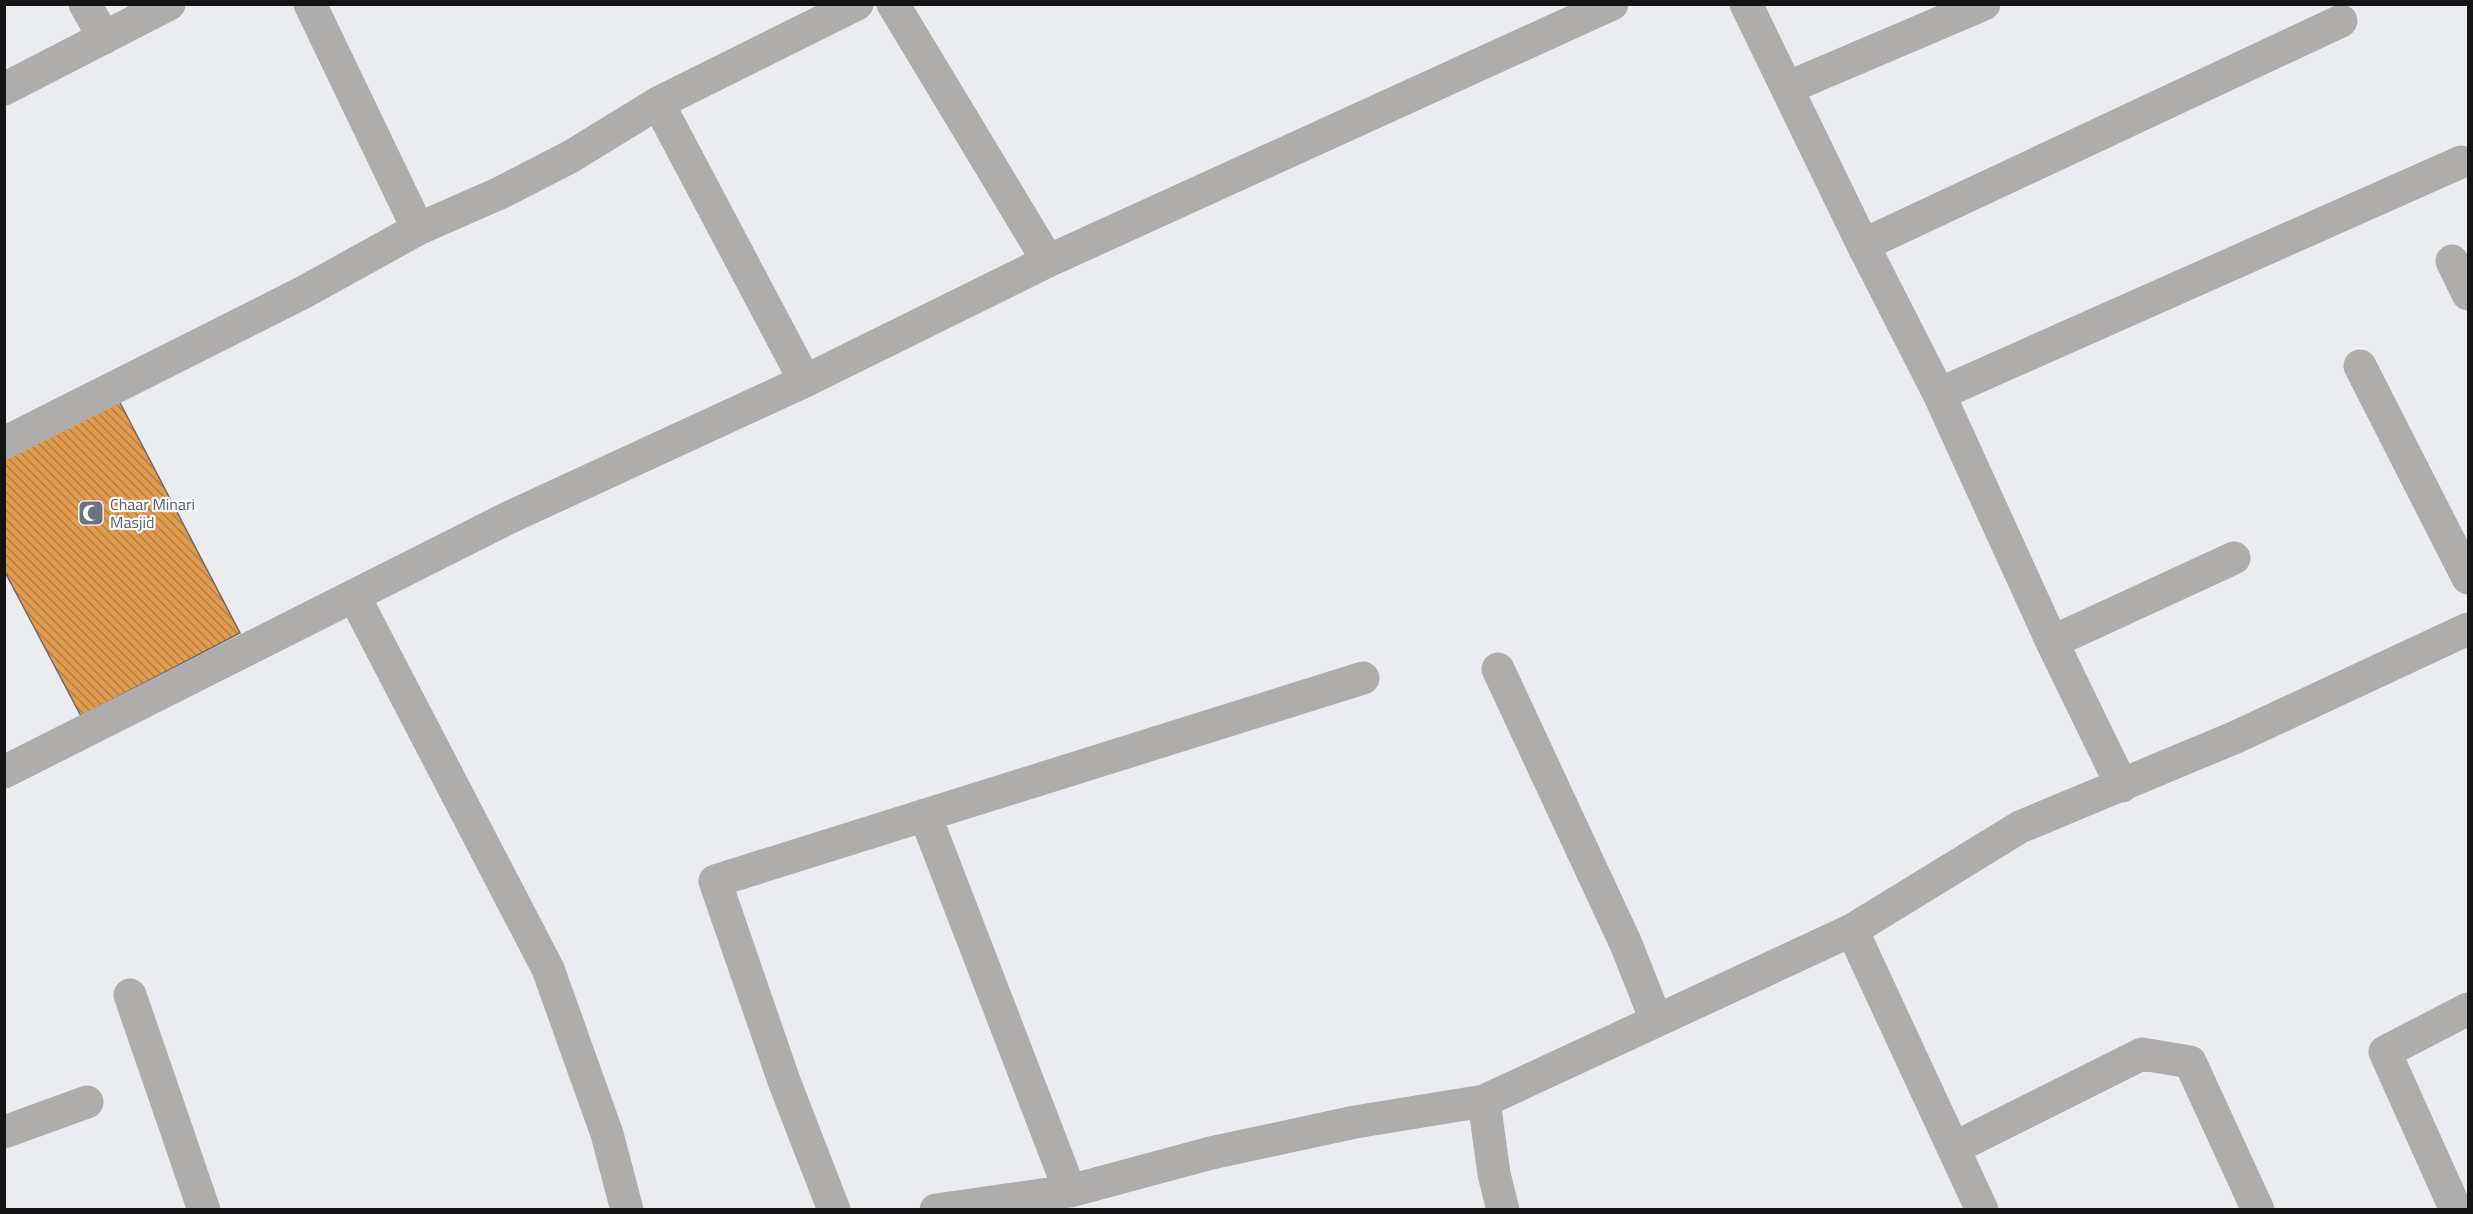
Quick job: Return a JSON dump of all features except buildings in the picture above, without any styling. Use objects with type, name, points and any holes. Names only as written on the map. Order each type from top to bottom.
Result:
[{"type":"street","points":[[85,4],[104,38]]},
{"type":"street","points":[[4,89],[170,4]]},
{"type":"street","points":[[310,4],[418,229]]},
{"type":"street","points":[[4,443],[304,292],[418,229],[500,193],[570,158],[658,103],[857,4]]},
{"type":"street","points":[[893,4],[1048,261]]},
{"type":"street","points":[[4,772],[508,518],[805,381],[1048,261],[1612,4]]},
{"type":"street","points":[[1746,4],[1863,245],[1939,394],[2052,642],[2122,786]]},
{"type":"street","points":[[1787,88],[1984,4]]},
{"type":"street","points":[[1863,245],[2341,21]]},
{"type":"street","points":[[658,103],[805,381]]},
{"type":"street","points":[[1939,394],[2461,162]]},
{"type":"street","points":[[2452,261],[2469,294]]},
{"type":"street","points":[[2360,366],[2469,578]]},
{"type":"street","points":[[2052,642],[2234,558]]},
{"type":"street","points":[[354,596],[548,969],[607,1134],[627,1209]]},
{"type":"street","points":[[936,1209],[1070,1191],[1210,1153],[1355,1122],[1484,1101],[1852,930],[2020,827],[2236,737],[2469,628]]},
{"type":"street","points":[[1498,669],[1626,944],[1656,1020]]},
{"type":"street","points":[[834,1209],[784,1081],[715,881],[1364,678]]},
{"type":"street","points":[[925,815],[1070,1191]]},
{"type":"street","points":[[1852,930],[1982,1209]]},
{"type":"street","points":[[130,995],[204,1209]]},
{"type":"street","points":[[2456,1209],[2385,1052],[2469,1009]]},
{"type":"street","points":[[1954,1148],[2142,1054],[2190,1062],[2258,1209]]},
{"type":"street","points":[[1484,1101],[1494,1174],[1503,1209]]},
{"type":"street","points":[[4,1132],[87,1102]]},
{"type":"place","name":"Chaar Minari Masjid","points":[[91,513]]}]
